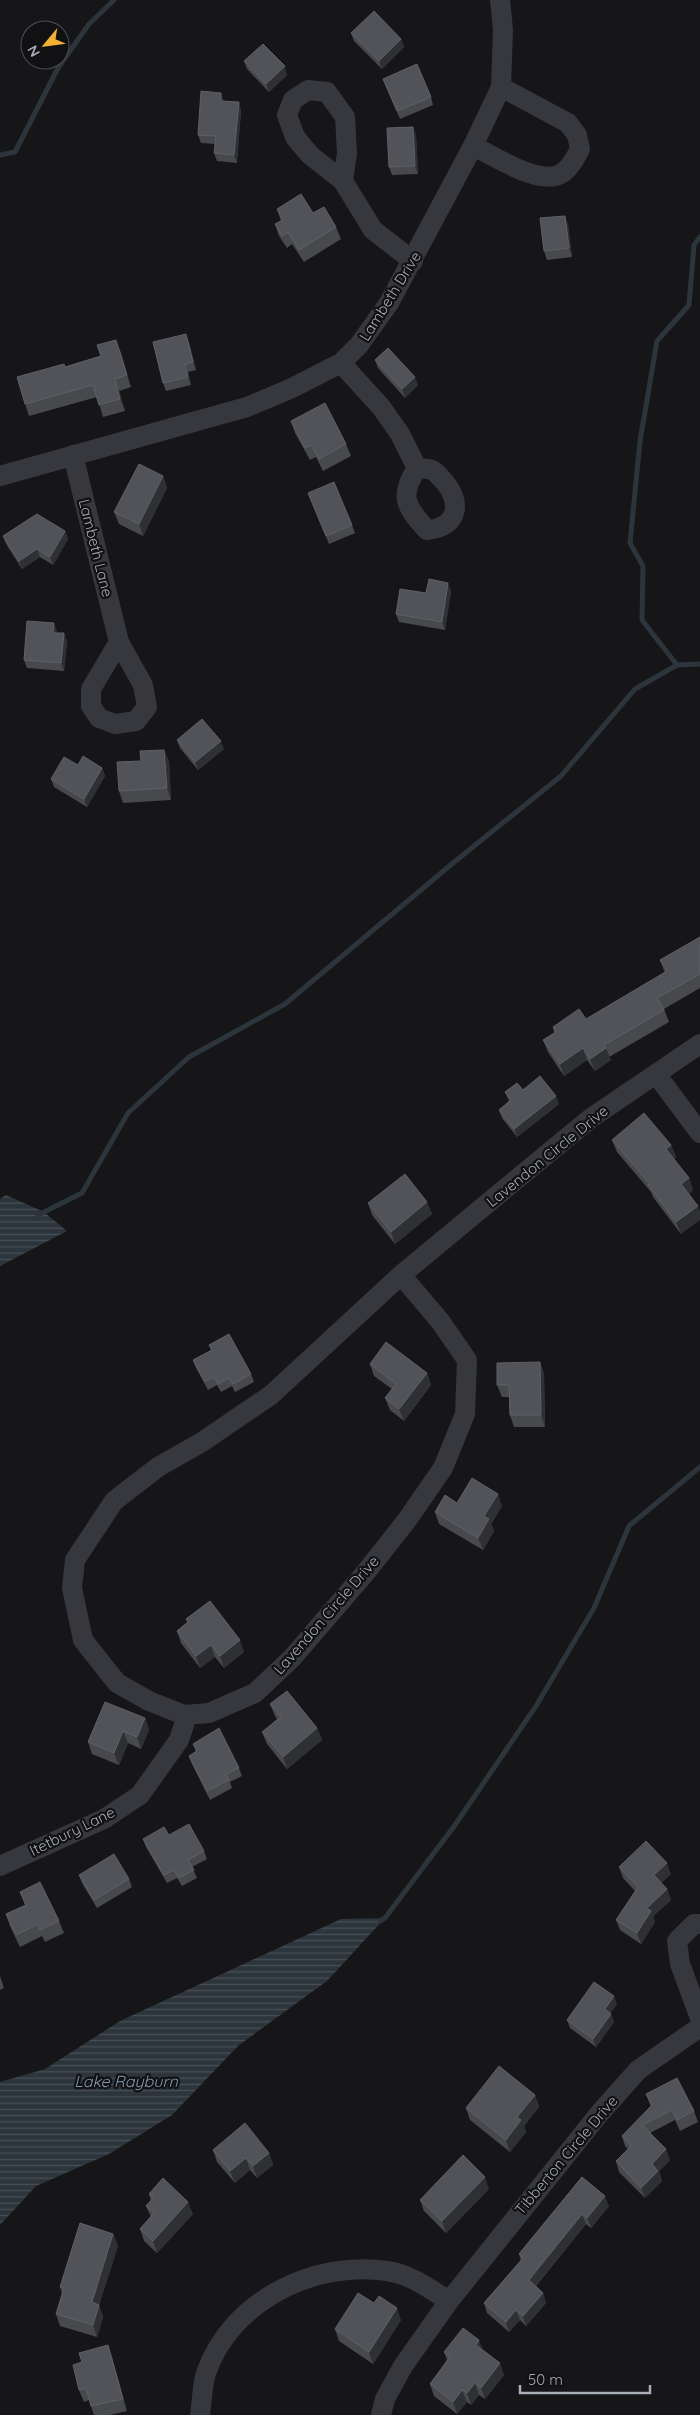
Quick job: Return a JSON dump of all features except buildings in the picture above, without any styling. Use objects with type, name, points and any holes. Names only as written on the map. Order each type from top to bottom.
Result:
[{"type":"street","name":"Lambeth Drive","points":[[0,476],[247,407],[292,388],[341,363],[359,345],[389,303],[473,146],[501,87],[503,30],[500,0]]},
{"type":"street","points":[[473,146],[535,176],[550,178],[564,172],[580,149],[577,135],[568,123],[501,87]]},
{"type":"street","points":[[343,181],[374,230],[413,261]]},
{"type":"street","points":[[341,363],[381,407],[400,434],[416,468]]},
{"type":"street","name":"Lambeth Lane","points":[[73,455],[119,642]]},
{"type":"street","name":"Lavendon Circle Drive","points":[[401,1275],[440,1321],[467,1360],[465,1414],[442,1468],[407,1520],[366,1572],[292,1658],[255,1693],[209,1713],[184,1715],[149,1701],[117,1683],[83,1640],[72,1588],[75,1560],[114,1501],[158,1467],[202,1442],[270,1395],[401,1275],[591,1118],[700,1044]]},
{"type":"street","points":[[656,1074],[700,1133]]},
{"type":"street","name":"Itetbury Lane","points":[[0,1866],[104,1819],[140,1795],[179,1740],[184,1725],[184,1715]]},
{"type":"street","points":[[700,1924],[694,1924],[676,1941],[680,1964],[700,2018]]},
{"type":"street","name":"Tibberton Circle Drive","points":[[381,2415],[385,2399],[404,2366],[449,2300],[599,2114],[638,2070],[700,2027]]},
{"type":"street","points":[[200,2415],[206,2374],[227,2334],[260,2300],[303,2280],[349,2270],[388,2271],[417,2280],[449,2300]]},
{"type":"water","points":[[6,1195],[44,1212],[67,1231],[0,1266],[0,1199]]},
{"type":"water","name":"Lake Rayburn","points":[[385,1918],[327,1981],[239,2045],[172,2115],[109,2154],[36,2186],[0,2225],[0,2082],[45,2069],[120,2021],[341,1919]]},
{"type":"waterway","points":[[0,155],[15,152],[58,68],[89,24],[114,0]]},
{"type":"waterway","points":[[677,665],[642,620],[643,566],[630,543],[640,441],[657,341],[689,305],[694,245],[700,237]]},
{"type":"waterway","points":[[38,1215],[82,1193],[128,1113],[189,1057],[285,1004],[453,863],[561,776],[635,689],[677,665],[700,664]]},
{"type":"waterway","points":[[380,1921],[385,1918],[455,1825],[536,1706],[594,1608],[629,1526],[700,1467]]}]
